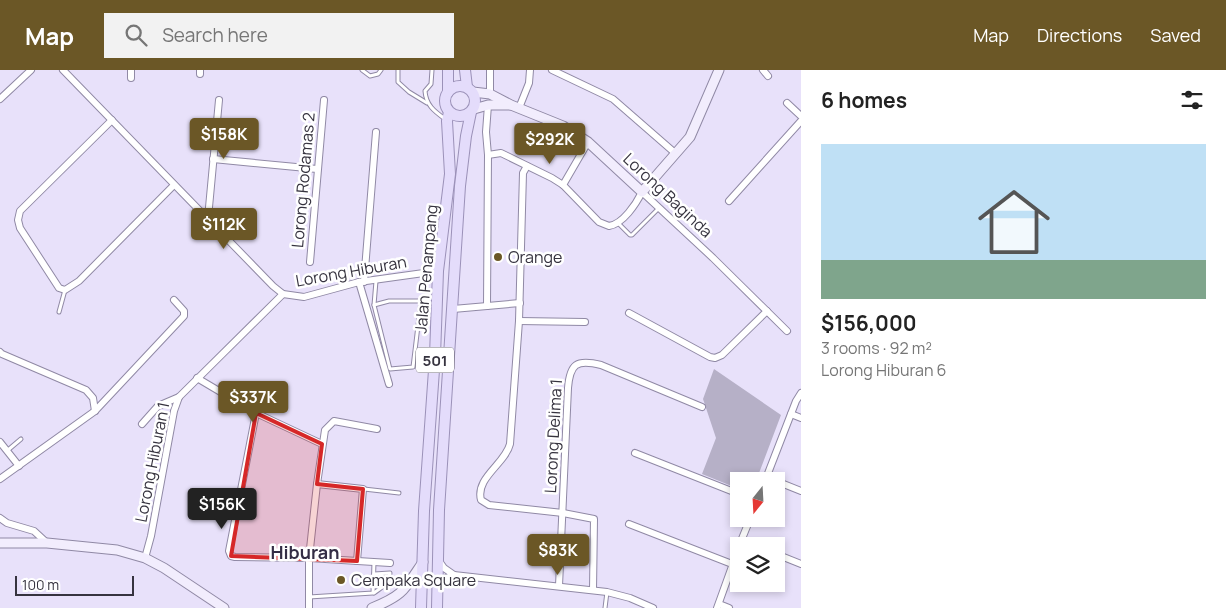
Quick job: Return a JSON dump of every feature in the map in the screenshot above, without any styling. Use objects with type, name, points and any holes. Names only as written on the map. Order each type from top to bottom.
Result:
[{"type":"main road","points":[[448,70],[448,92]]},
{"type":"main road","points":[[465,70],[470,90],[476,103],[472,111],[466,116],[448,116],[445,98],[448,92],[453,87],[460,86],[470,90]]},
{"type":"main road","name":"Jalan Penampang","points":[[437,608],[437,557],[462,165],[472,111]]},
{"type":"main road","name":"Jalan Penampang","points":[[421,608],[424,511],[438,271],[450,174],[448,116]]},
{"type":"main road","points":[[433,376],[442,374],[448,368]]},
{"type":"street","points":[[0,99],[31,70]]},
{"type":"street","name":"Lorong Hiburan","points":[[63,70],[273,286],[283,294],[304,297],[362,282],[438,271]]},
{"type":"street","points":[[130,70],[131,78]]},
{"type":"street","points":[[490,70],[490,94]]},
{"type":"street","points":[[515,107],[529,83],[530,70]]},
{"type":"street","points":[[552,70],[613,99],[675,153]]},
{"type":"street","points":[[488,155],[500,153],[527,166],[562,185],[599,222],[609,226],[618,223],[690,136],[719,70]]},
{"type":"street","points":[[763,70],[768,76]]},
{"type":"street","name":"Lorong Baginda","points":[[470,90],[490,94],[515,107],[563,126],[588,142],[713,258],[788,331]]},
{"type":"street","points":[[208,218],[219,100]]},
{"type":"street","name":"Lorong Rodamas 2","points":[[310,262],[324,100]]},
{"type":"street","points":[[786,103],[801,116]]},
{"type":"street","points":[[487,306],[488,155],[486,132],[488,105]]},
{"type":"street","name":"Lorong Baginda","points":[[472,111],[488,105],[515,107]]},
{"type":"street","points":[[112,120],[20,211],[18,220],[20,228],[55,284],[65,290],[73,286],[174,185]]},
{"type":"street","points":[[729,201],[801,121]]},
{"type":"street","points":[[376,132],[362,282],[390,384]]},
{"type":"street","points":[[562,185],[588,142]]},
{"type":"street","points":[[213,159],[317,169]]},
{"type":"street","points":[[527,166],[523,173],[520,303],[510,444],[506,455],[482,485],[479,494],[484,503],[493,506],[563,513],[594,519],[593,590]]},
{"type":"street","name":"Lorong Hiburan 1","points":[[145,558],[151,536],[174,411],[179,397],[283,294]]},
{"type":"street","points":[[0,480],[95,410],[184,316],[184,311],[174,300]]},
{"type":"street","points":[[453,308],[520,303]]},
{"type":"street","points":[[629,313],[715,358],[722,355],[767,311]]},
{"type":"street","points":[[519,321],[585,322]]},
{"type":"street","points":[[0,352],[86,390],[93,398],[95,410]]},
{"type":"street","name":"Lorong Delima 1","points":[[558,586],[568,388],[569,376],[575,365],[590,362],[600,365],[702,407]]},
{"type":"street","points":[[197,378],[256,413],[322,444]]},
{"type":"street","points":[[768,472],[801,393]]},
{"type":"street","points":[[142,424],[158,406],[179,397]]},
{"type":"street","points":[[256,413],[228,551],[231,556],[390,563]]},
{"type":"street","points":[[791,414],[801,418]]},
{"type":"street","points":[[309,602],[309,558],[325,430],[334,421],[377,429]]},
{"type":"street","points":[[0,442],[18,466]]},
{"type":"street","points":[[635,453],[730,490]]},
{"type":"street","points":[[317,484],[364,489],[357,561]]},
{"type":"street","points":[[785,485],[801,490]]},
{"type":"street","points":[[0,518],[7,523],[34,531],[47,543]]},
{"type":"street","points":[[629,524],[730,563]]},
{"type":"street","points":[[0,544],[47,543],[117,550],[145,558],[164,568],[224,608]]},
{"type":"street","points":[[437,557],[444,568],[454,575]]},
{"type":"street","points":[[785,558],[801,564]]},
{"type":"street","points":[[372,608],[392,604],[403,592],[423,562]]},
{"type":"street","points":[[729,608],[718,606],[730,570]]},
{"type":"street","points":[[437,587],[446,578],[454,575],[607,592],[630,598],[653,608]]},
{"type":"lane","points":[[362,70],[370,76],[378,74],[381,70]]},
{"type":"lane","points":[[398,70],[398,82],[409,92],[448,116]]},
{"type":"lane","points":[[428,104],[425,91],[430,84],[432,70]]},
{"type":"lane","points":[[618,223],[632,235],[659,208]]},
{"type":"lane","points":[[374,305],[388,301],[421,301],[413,367],[390,369],[374,305],[376,281]]},
{"type":"lane","points":[[59,312],[65,290]]},
{"type":"lane","points":[[7,451],[21,438]]},
{"type":"lane","points":[[364,489],[399,493]]},
{"type":"lane","points":[[373,593],[374,562]]},
{"type":"lane","points":[[309,602],[373,593],[387,583],[390,573],[374,574]]},
{"type":"lane","points":[[605,608],[607,592]]},
{"type":"highlighted area","points":[[256,413],[322,444],[317,484],[363,489],[357,561],[231,556]]},
{"type":"shaded area","points":[[714,369],[781,415],[759,472],[730,472],[730,485],[702,474],[716,438],[703,399]]},
{"type":"place","name":"Orange","points":[[498,257]]},
{"type":"place","name":"Cempaka Square","points":[[341,580]]},
{"type":"district","name":"Hiburan","points":[[305,552]]}]
